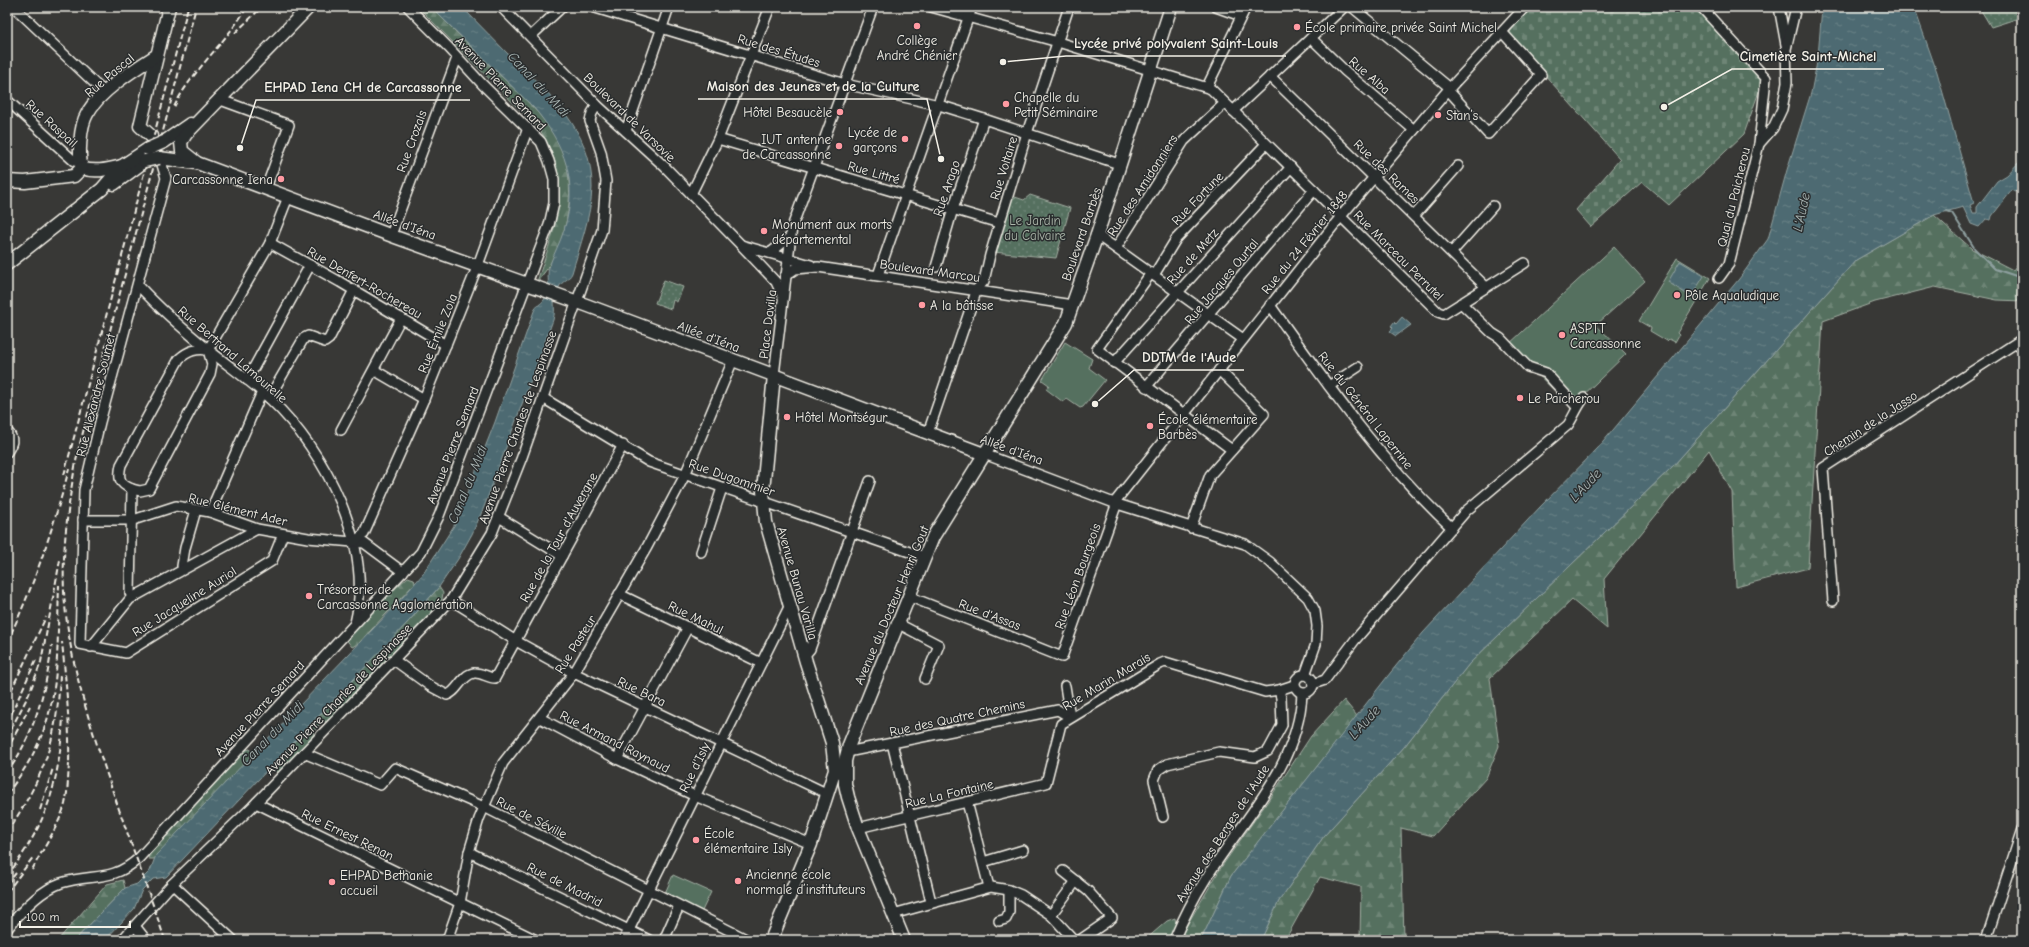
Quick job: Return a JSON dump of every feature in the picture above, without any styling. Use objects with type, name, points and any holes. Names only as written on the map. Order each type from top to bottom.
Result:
[{"type":"main road","points":[[155,143],[140,126],[169,7]]},
{"type":"main road","points":[[197,163],[182,151],[180,142],[218,99],[309,7]]},
{"type":"main road","name":"Boulevard Barbès","points":[[984,454],[1066,323],[1097,235],[1171,7]]},
{"type":"main road","name":"Rue Pascal","points":[[82,165],[80,141],[86,114],[105,93],[157,55]]},
{"type":"main road","points":[[7,264],[13,256],[102,189],[122,166],[155,143],[197,121]]},
{"type":"main road","points":[[102,189],[112,186],[145,161],[160,158],[197,163]]},
{"type":"main road","name":"Allée d'Iéna","points":[[197,163],[391,235],[577,301],[984,454]]},
{"type":"main road","points":[[7,182],[25,182],[74,176],[82,165],[88,170],[104,170],[122,166]]},
{"type":"main road","name":"Avenue Bunau Varilla","points":[[774,375],[763,501],[766,522],[804,656],[858,828],[904,940]]},
{"type":"main road","name":"Avenue du Docteur Henri Gout","points":[[843,782],[848,749],[924,557],[938,526],[984,454]]},
{"type":"main road","points":[[832,743],[848,749]]},
{"type":"main road","points":[[771,940],[810,844],[828,794],[843,782]]},
{"type":"main road","name":"Avenue Bunau Varilla","points":[[828,794],[843,782]]},
{"type":"street","points":[[14,7],[105,93]]},
{"type":"street","name":"Avenue Pierre Semard","points":[[7,929],[29,905],[52,887],[67,882],[118,873],[133,864],[421,552],[439,516],[530,285],[550,225],[554,203],[554,179],[549,160],[541,142],[408,7]]},
{"type":"street","name":"Boulevard de Varsovie","points":[[502,7],[597,105],[626,131],[741,245],[776,282],[783,297]]},
{"type":"street","points":[[531,36],[562,7]]},
{"type":"street","name":"Rue des Études","points":[[592,7],[845,84],[939,105],[984,118],[1119,164]]},
{"type":"street","points":[[626,131],[670,7]]},
{"type":"street","points":[[690,194],[718,140],[770,7]]},
{"type":"street","name":"Place Davilla","points":[[774,375],[790,237],[813,167],[873,7]]},
{"type":"street","name":"Rue Marceau Perrutel","points":[[931,7],[1104,55],[1211,89],[1266,144],[1342,215],[1438,312],[1444,314],[1485,286],[1525,263]]},
{"type":"street","points":[[878,275],[905,195],[939,105],[972,7]]},
{"type":"street","name":"Rue Voltaire","points":[[928,433],[977,289],[984,281],[999,223],[1069,7]]},
{"type":"street","points":[[1207,87],[1246,7]]},
{"type":"street","points":[[1233,111],[1344,7]]},
{"type":"street","points":[[1352,7],[1449,89],[1488,134],[1541,75],[1502,32]]},
{"type":"street","name":"Rue du 24 Février 1848","points":[[1115,503],[1184,413],[1342,215],[1449,89],[1525,7]]},
{"type":"street","points":[[1701,7],[1766,78],[1760,144]]},
{"type":"street","points":[[1786,49],[1780,7],[1784,9],[1795,7]]},
{"type":"street","name":"Quai du Paicherou","points":[[1719,278],[1729,264],[1760,144],[1773,128],[1782,109],[1787,83],[1786,49],[1795,7]]},
{"type":"street","points":[[1220,8],[1241,16]]},
{"type":"street","name":"Rue Alba","points":[[1311,38],[1328,56],[1414,130]]},
{"type":"street","name":"Rue Crozals","points":[[391,235],[457,58]]},
{"type":"street","name":"Rue des Rames","points":[[1270,76],[1452,252],[1485,286]]},
{"type":"street","points":[[218,99],[289,125],[266,188]]},
{"type":"street","name":"Rue Raspail","points":[[7,100],[74,160],[82,165]]},
{"type":"street","name":"Rue des Amidonniers","points":[[1116,248],[1184,140],[1225,103]]},
{"type":"street","name":"Avenue Pierre Charles de Lespinasse","points":[[122,940],[172,884],[257,802],[451,600],[474,566],[499,518],[602,230],[606,181],[601,152],[590,122],[592,113],[597,105]]},
{"type":"street","name":"Rue Arago","points":[[936,266],[953,209],[984,118]]},
{"type":"street","name":"Rue Émile Zola","points":[[355,541],[364,534],[424,399],[478,265],[528,128]]},
{"type":"street","name":"Rue Littré","points":[[718,140],[999,223]]},
{"type":"street","name":"Rue Fortune","points":[[1114,363],[1097,348],[1153,274],[1176,239],[1266,144]]},
{"type":"street","name":"Rue Alexandre Soumet","points":[[80,644],[84,490],[100,422],[166,178],[160,158]]},
{"type":"street","points":[[1414,216],[1458,166]]},
{"type":"street","name":"Rue de Metz","points":[[1114,363],[1291,167]]},
{"type":"street","name":"Rue Jacques Ourtal","points":[[1146,387],[1209,315],[1314,190]]},
{"type":"street","points":[[208,350],[200,349],[188,351],[179,359],[121,465],[118,475],[123,486],[140,491],[149,489],[168,456],[210,374],[212,364],[208,350],[270,243],[288,196]]},
{"type":"street","points":[[1452,252],[1493,206]]},
{"type":"street","points":[[1097,235],[1243,339]]},
{"type":"street","points":[[770,253],[790,237]]},
{"type":"street","name":"Rue Denfert-Rochereau","points":[[270,243],[354,290],[446,345]]},
{"type":"street","name":"Boulevard de Varsovie","points":[[741,245],[818,267]]},
{"type":"street","points":[[247,380],[310,265]]},
{"type":"street","name":"Boulevard Marcou","points":[[785,276],[795,269],[818,267],[977,289],[1066,304],[1070,309]]},
{"type":"street","name":"Rue Bertrand Lamourelle","points":[[138,285],[155,304],[208,350],[265,395],[301,434],[327,471],[355,541],[360,581],[359,610],[355,625]]},
{"type":"street","points":[[210,512],[265,395],[304,338],[308,336],[325,342],[329,338],[354,290]]},
{"type":"street","points":[[1461,303],[1492,333],[1500,338],[1528,367],[1546,373],[1577,406]]},
{"type":"street","name":"Rue du Général Laperrine","points":[[1270,305],[1370,441],[1401,477],[1452,528]]},
{"type":"street","points":[[341,430],[401,318]]},
{"type":"street","name":"Chemin de la Jasso","points":[[1833,601],[1823,468],[2022,339]]},
{"type":"street","name":"Rue Pasteur","points":[[446,940],[460,903],[469,852],[484,807],[503,763],[574,673],[647,547],[685,475],[734,360]]},
{"type":"street","points":[[1114,363],[1184,413],[1232,450]]},
{"type":"street","points":[[1329,386],[1358,367]]},
{"type":"street","points":[[374,370],[424,399]]},
{"type":"street","points":[[1191,528],[1207,481],[1264,414],[1218,370]]},
{"type":"street","name":"Rue Dugommier","points":[[543,398],[649,462],[924,557]]},
{"type":"street","points":[[1313,684],[1326,680],[1355,640],[1476,501],[1568,425],[1575,415],[1577,406],[1584,398]]},
{"type":"street","points":[[7,432],[11,436],[12,442],[7,452]]},
{"type":"street","name":"Rue de la Tour d'Auvergne","points":[[394,660],[430,686],[447,695],[452,694],[465,677],[474,673],[495,678],[623,445]]},
{"type":"street","name":"Allée d'Iéna","points":[[984,454],[1115,503],[1245,544],[1270,562],[1308,598],[1315,611],[1317,626],[1316,644],[1305,674]]},
{"type":"street","points":[[804,656],[810,649],[870,481]]},
{"type":"street","points":[[701,552],[722,488]]},
{"type":"street","points":[[130,593],[133,520],[132,489]]},
{"type":"street","name":"Rue Léon Bourgeois","points":[[1062,657],[1115,503]]},
{"type":"street","name":"Rue Clément Ader","points":[[83,520],[133,520],[176,506],[210,512],[257,529],[283,534],[364,543],[403,572]]},
{"type":"street","points":[[182,566],[185,548],[196,510]]},
{"type":"street","points":[[499,518],[562,556]]},
{"type":"street","points":[[91,647],[130,599],[257,529]]},
{"type":"street","name":"Rue Jacqueline Auriol","points":[[80,644],[126,653],[272,560],[283,534]]},
{"type":"street","name":"Rue Mahul","points":[[619,594],[761,663]]},
{"type":"street","name":"Rue d'Assas","points":[[908,596],[1062,657]]},
{"type":"street","name":"Rue Bara","points":[[451,600],[516,641],[574,673],[828,794]]},
{"type":"street","name":"Rue d'Isly","points":[[624,940],[720,743],[790,607]]},
{"type":"street","points":[[897,623],[939,644],[925,679]]},
{"type":"street","points":[[617,758],[688,627]]},
{"type":"street","name":"Rue Marin Marais","points":[[1046,783],[1061,724],[1070,717],[1165,662],[1265,692],[1279,690],[1294,685]]},
{"type":"street","points":[[1305,674],[1311,678],[1313,684],[1309,692],[1302,693],[1297,690],[1294,685],[1296,678],[1305,674]]},
{"type":"street","points":[[1065,686],[1070,717]]},
{"type":"street","points":[[1163,817],[1154,780],[1158,770],[1167,764],[1219,752],[1256,756],[1268,751],[1282,725],[1281,698],[1279,690]]},
{"type":"street","name":"Avenue des Berges de l'Aude","points":[[1174,940],[1186,912],[1205,880],[1268,789],[1289,747],[1299,720],[1302,693]]},
{"type":"street","name":"Rue des Quatre Chemins","points":[[848,749],[892,743],[1058,710],[1070,717]]},
{"type":"street","name":"Rue Armand Raynaud","points":[[540,718],[695,796],[810,844]]},
{"type":"street","points":[[892,743],[908,816],[931,902]]},
{"type":"street","name":"Rue de Séville","points":[[304,753],[380,785],[395,768],[484,807],[748,940]]},
{"type":"street","name":"Rue La Fontaine","points":[[858,828],[1046,783]]},
{"type":"street","name":"Rue Ernest Renan","points":[[257,802],[260,805],[536,940]]},
{"type":"street","points":[[967,802],[989,887]]},
{"type":"street","points":[[1986,940],[2022,830]]},
{"type":"street","points":[[983,862],[1023,850]]},
{"type":"street","name":"Rue de Madrid","points":[[469,852],[649,940]]},
{"type":"street","points":[[1063,871],[1088,891],[1112,918],[1080,940]]},
{"type":"street","points":[[1051,915],[1076,881]]},
{"type":"street","points":[[172,884],[233,940]]},
{"type":"street","points":[[893,914],[931,902],[989,887],[1010,890],[1021,895],[1051,915],[1074,940]]},
{"type":"street","points":[[999,921],[1006,919],[1009,912],[1010,890]]},
{"type":"street","points":[[664,940],[679,906]]},
{"type":"street","points":[[135,926],[146,940]]},
{"type":"green space","points":[[418,7],[431,7],[532,106],[549,126],[558,141],[565,158],[568,175],[570,193],[568,211],[559,246],[548,267],[537,282],[555,224],[558,206],[559,187],[557,169],[551,150],[540,130]]},
{"type":"green space","points":[[1532,7],[1698,7],[1763,80],[1744,134],[1669,205],[1642,182],[1591,227],[1576,210],[1620,159],[1508,34]]},
{"type":"green space","points":[[1979,7],[2022,7],[2022,17],[1991,27]]},
{"type":"green space","name":"Le Jardin du Calvaire","points":[[1030,195],[1070,208],[1056,258],[993,252],[1012,196],[1024,200]]},
{"type":"green space","points":[[1934,215],[1972,249],[2013,270],[2022,258],[2022,301],[1997,300],[1935,287],[1875,302],[1823,321],[1808,568],[1736,587],[1732,492],[1709,450],[1604,579],[1607,629],[1572,600],[1490,678],[1499,746],[1486,778],[1433,836],[1401,828],[1404,938],[1360,940],[1361,887],[1320,877],[1285,940],[1261,940],[1279,901],[1324,836],[1404,747],[1469,664],[1673,466],[1856,260]]},
{"type":"green space","name":"ASPTT Carcassonne","points":[[1614,247],[1645,281],[1596,325],[1626,354],[1571,407],[1508,345]]},
{"type":"green space","name":"Pôle Aqualudique","points":[[1677,258],[1710,278],[1677,333],[1679,335],[1675,342],[1669,339],[1667,341],[1650,331],[1651,328],[1639,321]]},
{"type":"green space","points":[[664,280],[683,287],[677,302],[673,300],[671,309],[655,303]]},
{"type":"green space","points":[[1065,342],[1092,359],[1089,368],[1105,380],[1083,407],[1080,408],[1067,399],[1063,402],[1046,389],[1049,385],[1042,380]]},
{"type":"green space","points":[[408,577],[414,579],[415,583],[358,644],[352,647],[345,638],[382,593],[391,592]]},
{"type":"green space","points":[[439,587],[443,593],[441,605],[331,722],[322,721],[313,732],[315,737],[279,773],[273,770],[273,764],[409,621]]},
{"type":"green space","points":[[1344,700],[1357,716],[1231,876],[1201,940],[1178,940],[1222,866],[1268,801],[1311,736]]},
{"type":"green space","points":[[250,749],[254,754],[154,859],[149,859],[147,852],[185,816],[243,751]]},
{"type":"green space","points":[[673,875],[711,892],[702,911],[665,893]]},
{"type":"green space","points":[[123,880],[125,888],[75,940],[58,940],[107,884]]},
{"type":"green space","points":[[1175,918],[1176,925],[1170,940],[1145,940],[1167,921]]},
{"type":"water","points":[[431,7],[462,7],[538,83],[565,113],[576,130],[585,148],[590,167],[592,188],[590,210],[572,273],[560,285],[556,292],[553,320],[484,507],[472,534],[458,559],[439,587],[409,621],[166,877],[153,879],[142,890],[134,909],[105,940],[75,940],[125,888],[137,884],[150,871],[156,855],[396,605],[423,574],[455,524],[495,422],[534,311],[536,307],[544,300],[548,291],[549,267],[564,230],[570,196],[569,180],[561,150],[545,122],[534,108]]},
{"type":"water","name":"L'Aude","points":[[1822,7],[1914,7],[1937,72],[1974,203],[1970,205],[1973,213],[1977,213],[1977,207],[1997,181],[2007,175],[2022,159],[2022,185],[2016,192],[2012,190],[1992,216],[1991,220],[1986,219],[1979,227],[1971,224],[1963,207],[1934,215],[1856,260],[1673,466],[1469,664],[1404,747],[1324,836],[1279,901],[1261,940],[1201,940],[1231,876],[1391,672],[1423,633],[1540,507],[1598,448],[1739,279],[1768,239],[1787,170],[1811,93],[1818,57]]},
{"type":"water","points":[[1680,261],[1704,276],[1691,297],[1668,282]]},
{"type":"water","points":[[1402,317],[1411,325],[1396,336],[1390,332],[1393,328],[1391,326],[1394,322],[1396,324]]},
{"type":"waterway","points":[[1946,211],[1952,213],[1975,249],[1995,269],[2022,278]]},
{"type":"railway","points":[[64,475],[188,7]]},
{"type":"railway","points":[[165,940],[104,765],[81,692],[66,617],[64,557],[69,503],[78,451],[196,7]]},
{"type":"railway","points":[[174,107],[190,81],[229,33],[247,7]]},
{"type":"railway","points":[[235,33],[262,7]]},
{"type":"railway","points":[[7,642],[26,600],[42,557],[69,469]]},
{"type":"railway","points":[[7,737],[29,694],[41,662],[60,560]]},
{"type":"railway","points":[[7,794],[37,746],[47,721],[52,702],[57,663],[59,585]]},
{"type":"railway","points":[[7,699],[46,617]]},
{"type":"railway","points":[[32,870],[62,813],[67,794],[69,734],[62,642]]},
{"type":"railway","points":[[7,773],[32,728],[42,696],[52,645]]},
{"type":"railway","points":[[7,723],[36,660]]},
{"type":"railway","points":[[7,832],[30,794],[46,758],[56,720],[60,675]]},
{"type":"railway","points":[[7,750],[30,706]]},
{"type":"railway","points":[[7,876],[32,838],[42,820],[49,801],[58,763],[63,717]]},
{"type":"railway","points":[[40,810],[53,768]]},
{"type":"railway","points":[[7,892],[34,856]]},
{"type":"railway","points":[[7,884],[16,873]]},
{"type":"place","name":"Collège André Chénier","points":[[917,26]]},
{"type":"place","name":"École primaire privée Saint Michel","points":[[1297,27]]},
{"type":"place","name":"Lycée privé polyvalent Saint-Louis","points":[[1003,62]]},
{"type":"place","name":"Chapelle du Petit Séminaire","points":[[1006,104]]},
{"type":"place","name":"Cimetière Saint-Michel","points":[[1664,107]]},
{"type":"place","name":"Hôtel Besaucèle","points":[[840,112]]},
{"type":"place","name":"Stan’s","points":[[1438,115]]},
{"type":"place","name":"Lycée de garçons","points":[[905,139]]},
{"type":"place","name":"IUT antenne de Carcassonne","points":[[839,146]]},
{"type":"place","name":"EHPAD Iena CH de Carcassonne","points":[[240,148]]},
{"type":"place","name":"Maison des Jeunes et de la Culture","points":[[941,159]]},
{"type":"place","name":"Carcassonne Iena","points":[[281,179]]},
{"type":"place","name":"Monument aux morts départemental","points":[[764,231]]},
{"type":"place","name":"Pôle Aqualudique","points":[[1677,295]]},
{"type":"place","name":"A la bâtisse","points":[[922,305]]},
{"type":"place","name":"ASPTT Carcassonne","points":[[1562,335]]},
{"type":"place","name":"Le Païcherou","points":[[1520,398]]},
{"type":"place","name":"DDTM de l'Aude","points":[[1095,404]]},
{"type":"place","name":"Hôtel Montségur","points":[[787,417]]},
{"type":"place","name":"École élémentaire Barbès","points":[[1150,426]]},
{"type":"place","name":"Trésorerie de Carcassonne Agglomération","points":[[309,596]]},
{"type":"place","name":"École élémentaire Isly","points":[[696,840]]},
{"type":"place","name":"Ancienne école normale d’instituteurs","points":[[738,881]]},
{"type":"place","name":"EHPAD Bethanie accueil","points":[[332,882]]},
{"type":"water label","name":"Canal du Midi","points":[[539,84]]},
{"type":"water label","name":"Canal du Midi","points":[[467,484]]},
{"type":"water label","name":"Canal du Midi","points":[[272,733]]}]
